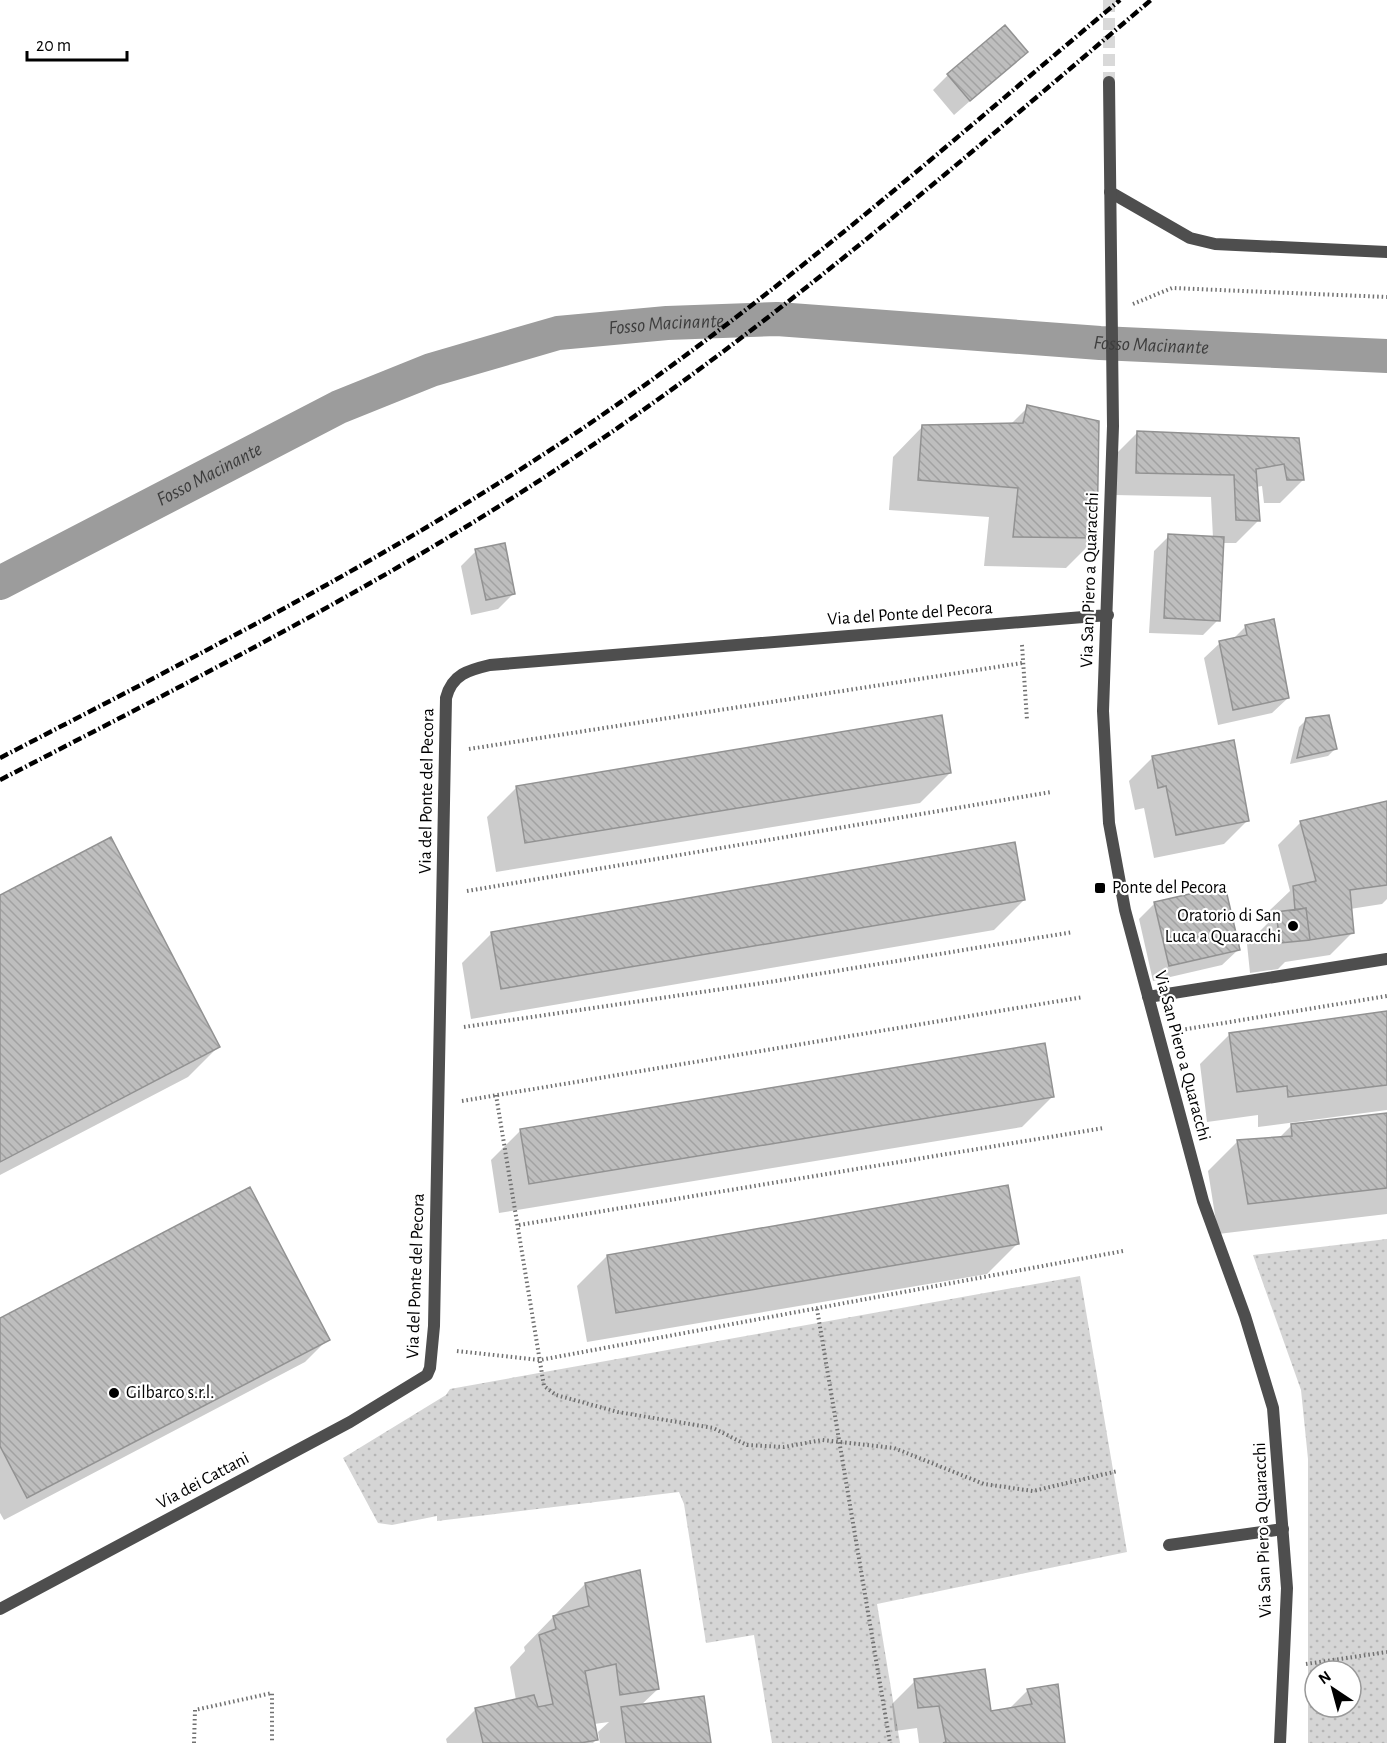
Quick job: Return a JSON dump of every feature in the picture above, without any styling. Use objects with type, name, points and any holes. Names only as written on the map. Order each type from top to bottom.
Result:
[{"type":"street","name":"Via San Piero a Quaracchi","points":[[1109,82],[1109,246],[1113,426],[1103,721],[1109,823],[1125,910],[1203,1201],[1266,1380],[1276,1431],[1287,1588],[1280,1743]]},
{"type":"street","points":[[1110,192],[1181,234],[1215,244],[1387,252]]},
{"type":"street","name":"Via del Ponte del Pecora","points":[[420,1380],[430,1368],[434,1326],[448,687],[459,675],[490,665],[1108,615]]},
{"type":"street","points":[[1148,997],[1387,959]]},
{"type":"street","name":"Via dei Cattani","points":[[0,1610],[350,1422],[420,1380]]},
{"type":"street","points":[[1169,1545],[1282,1529]]},
{"type":"path","points":[[1112,312],[1172,288],[1387,297]]},
{"type":"path","points":[[1023,623],[1022,663],[1027,720]]},
{"type":"path","points":[[469,749],[1022,663]]},
{"type":"path","points":[[466,891],[1051,792]]},
{"type":"path","points":[[464,1027],[763,983],[1073,932]]},
{"type":"path","points":[[1179,1031],[1387,996]]},
{"type":"path","points":[[462,1101],[1083,997]]},
{"type":"path","points":[[496,1095],[544,1386],[556,1395],[618,1412],[713,1428],[747,1445],[784,1447],[822,1440],[894,1448],[984,1484],[1033,1491],[1118,1471]]},
{"type":"path","points":[[519,1225],[1104,1128]]},
{"type":"path","points":[[457,1351],[540,1360],[1123,1251]]},
{"type":"path","points":[[817,1308],[890,1743]]},
{"type":"path","points":[[1299,1665],[1387,1652]]},
{"type":"path","points":[[194,1743],[195,1710],[272,1693],[272,1743]]},
{"type":"shaded area","points":[[1387,1239],[1387,1743],[1308,1743],[1308,1719],[1363,1719],[1363,1659],[1308,1659],[1308,1459],[1301,1390],[1253,1255]]},
{"type":"shaded area","points":[[1080,1276],[1127,1552],[877,1604],[900,1743],[772,1743],[754,1635],[706,1643],[684,1504],[679,1492],[437,1521],[437,1516],[392,1525],[378,1523],[343,1458],[446,1395],[450,1389]]},
{"type":"building","points":[[1005,25],[1028,52],[970,101],[947,74]]},
{"type":"building","points":[[1027,405],[1099,421],[1097,538],[1013,537],[1018,488],[918,480],[922,425],[1023,423]]},
{"type":"building","points":[[1137,431],[1299,438],[1304,480],[1287,480],[1284,464],[1256,469],[1260,521],[1236,520],[1234,475],[1136,473]]},
{"type":"building","points":[[1168,534],[1224,537],[1220,621],[1164,618]]},
{"type":"building","points":[[505,543],[515,594],[486,600],[475,549]]},
{"type":"building","points":[[1274,619],[1289,698],[1233,710],[1219,641],[1247,635],[1245,625]]},
{"type":"building","points":[[942,715],[951,773],[525,843],[516,786]]},
{"type":"building","points":[[1329,715],[1337,749],[1297,758],[1306,718]]},
{"type":"building","points":[[1234,740],[1249,821],[1176,835],[1166,786],[1158,788],[1152,756]]},
{"type":"building","points":[[1387,801],[1387,885],[1350,890],[1354,933],[1310,940],[1306,908],[1295,910],[1293,886],[1316,881],[1300,821]]},
{"type":"building","points":[[111,837],[220,1047],[0,1162],[0,895]]},
{"type":"building","points":[[1015,842],[1025,900],[501,989],[491,932]]},
{"type":"building","points":[[1225,886],[1240,950],[1169,966],[1154,902]]},
{"type":"building","name":"Oratorio di San Luca a Quaracchi","points":[[1306,908],[1310,940],[1280,943],[1276,912]]},
{"type":"building","points":[[1387,1011],[1387,1085],[1288,1097],[1287,1086],[1237,1092],[1229,1033]]},
{"type":"building","points":[[1045,1043],[1054,1097],[529,1184],[520,1129]]},
{"type":"building","points":[[1387,1113],[1387,1188],[1248,1204],[1237,1140],[1292,1136],[1291,1124]]},
{"type":"building","points":[[1008,1185],[1019,1244],[616,1313],[607,1255]]},
{"type":"building","name":"Gilbarco s.r.l.","points":[[250,1187],[330,1340],[27,1498],[0,1446],[0,1318]]},
{"type":"building","points":[[640,1570],[659,1689],[620,1695],[616,1664],[585,1671],[598,1740],[580,1743],[483,1743],[475,1708],[534,1695],[538,1707],[553,1704],[539,1635],[556,1629],[553,1616],[589,1606],[585,1583]]},
{"type":"building","points":[[985,1669],[991,1711],[1032,1704],[1027,1689],[1058,1684],[1065,1743],[943,1743],[946,1742],[939,1706],[918,1708],[914,1679]]},
{"type":"building","points":[[704,1696],[711,1743],[626,1743],[621,1707]]},
{"type":"waterway","name":"Fosso Macinante","points":[[0,583],[339,407],[431,370],[558,333],[667,323],[777,319],[1100,343],[1387,356]]},
{"type":"tunnel","points":[[1109,0],[1109,82]]},
{"type":"railway","points":[[0,758],[236,635],[391,548],[467,503],[615,406],[681,359],[809,260],[1120,0]]},
{"type":"railway","points":[[0,780],[217,667],[360,589],[431,548],[569,461],[720,354],[794,297],[938,180],[1151,0]]},
{"type":"place","name":"Ponte del Pecora","points":[[1100,888]]},
{"type":"place","name":"Oratorio di San Luca a Quaracchi","points":[[1293,926]]},
{"type":"place","name":"Gilbarco s.r.l.","points":[[114,1393]]}]
